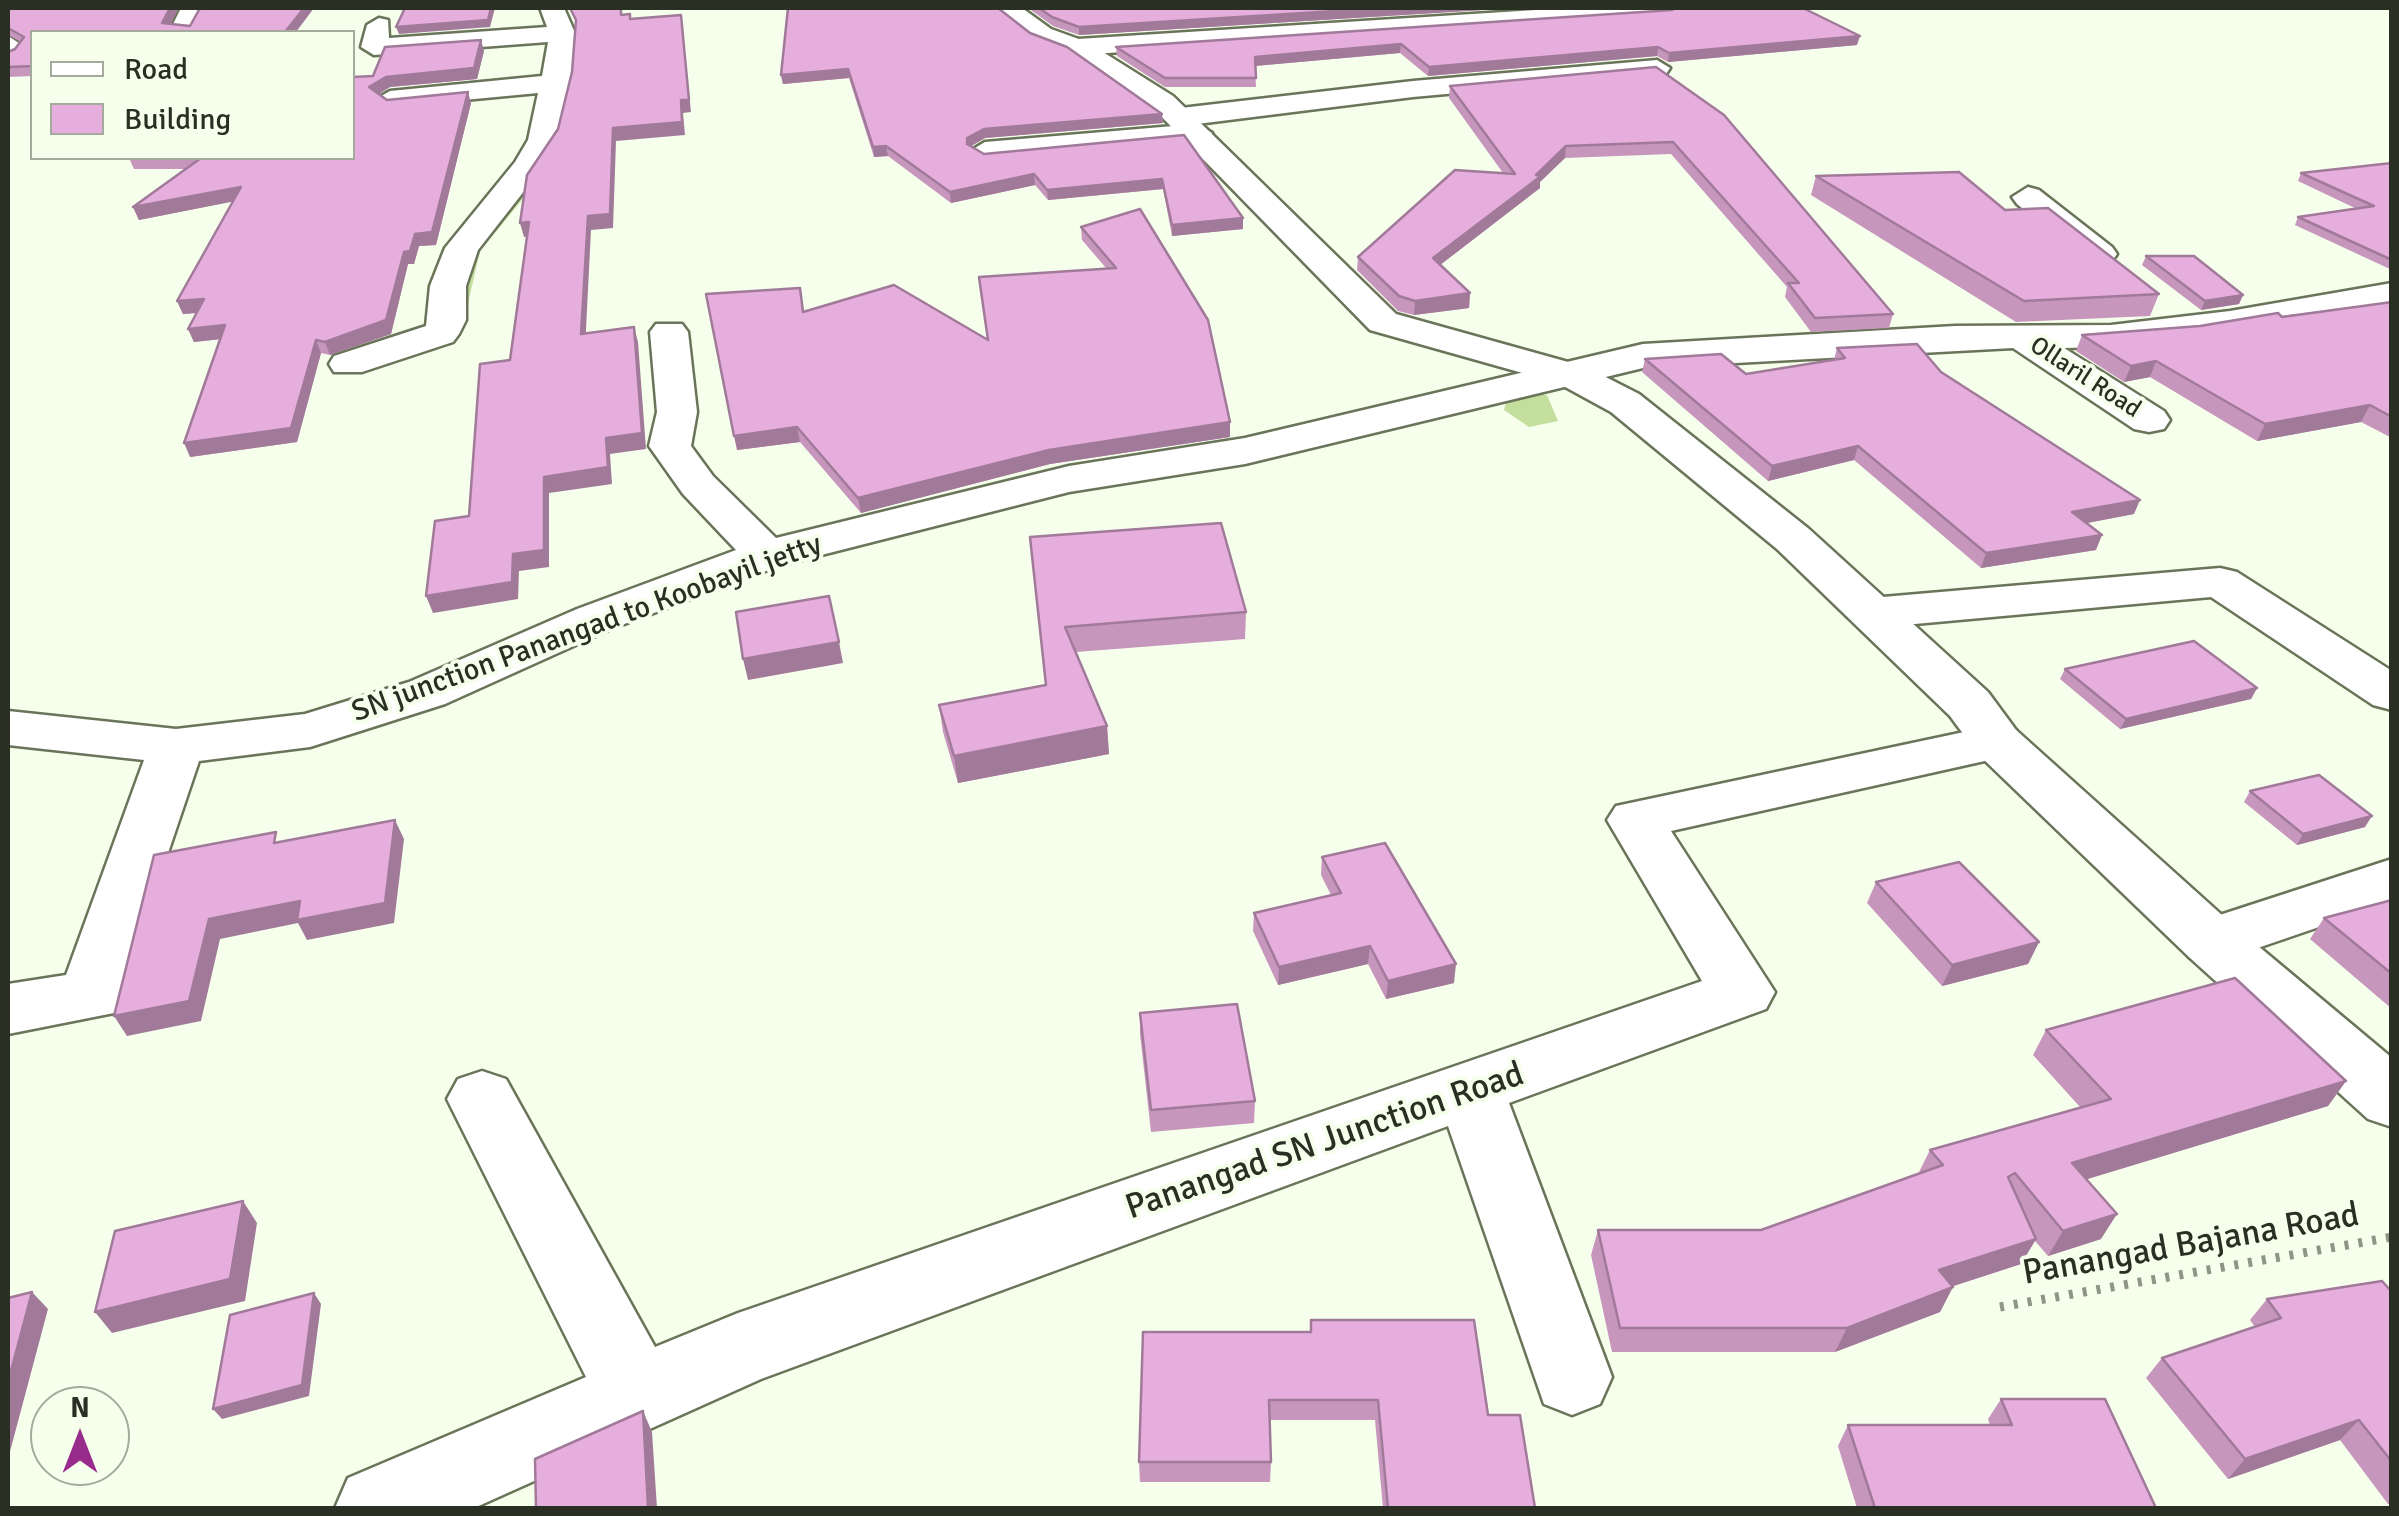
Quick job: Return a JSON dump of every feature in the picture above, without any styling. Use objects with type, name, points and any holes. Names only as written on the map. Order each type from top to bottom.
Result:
[{"type":"street","points":[[1007,8],[1042,34],[1078,47],[1189,125],[1383,322],[1572,375],[1624,403],[1793,539],[1969,704],[1997,742],[2211,941],[2392,1099]]},
{"type":"street","points":[[1078,47],[1669,8]]},
{"type":"street","points":[[348,364],[440,334],[448,320],[448,286],[462,248],[528,166],[543,140],[557,83],[557,20],[374,47],[379,25]]},
{"type":"street","points":[[1494,21],[1532,45]]},
{"type":"street","points":[[8,44],[12,47],[8,52]]},
{"type":"street","points":[[985,152],[1413,89],[1657,68]]},
{"type":"street","points":[[1593,74],[1618,93]]},
{"type":"street","points":[[390,100],[557,83]]},
{"type":"street","points":[[2028,196],[2192,327]]},
{"type":"street","name":"SN junction Panangad to Koobayil jetty","points":[[8,728],[176,746],[310,730],[410,698],[594,619],[766,555],[1069,479],[1245,451],[1643,356],[2020,336],[2111,336],[2192,327],[2392,294]]},
{"type":"street","points":[[669,332],[677,412],[670,446],[698,485],[766,555]]},
{"type":"street","name":"Ollaril Road","points":[[2020,336],[2150,420]]},
{"type":"street","points":[[1872,613],[2220,582],[2392,694]]},
{"type":"street","name":"Panangad SN Junction Road","points":[[378,1508],[738,1350],[1742,992],[1686,907],[1636,820],[1997,742]]},
{"type":"street","points":[[8,1009],[91,996],[176,746]]},
{"type":"street","points":[[2211,941],[2392,880]]},
{"type":"street","points":[[1470,1090],[1572,1377]]},
{"type":"street","points":[[482,1099],[638,1394]]},
{"type":"path","name":"Panangad Bajana Road","points":[[2000,1307],[2392,1237]]},
{"type":"shaded area","points":[[1508,394],[1547,395],[1558,421],[1529,427],[1504,410]]},
{"type":"building","points":[[8,8],[170,8],[162,23],[190,26],[200,8],[304,8],[287,30],[30,30],[30,66],[8,67],[8,52],[24,37],[8,28]]},
{"type":"building","points":[[405,8],[491,8],[488,20],[396,27]]},
{"type":"building","points":[[570,8],[621,8],[621,15],[630,14],[630,19],[681,15],[689,100],[681,100],[682,122],[613,128],[610,214],[588,216],[581,334],[634,327],[642,433],[606,438],[608,467],[544,477],[544,550],[513,554],[512,582],[426,596],[435,521],[469,516],[480,364],[510,360],[529,222],[520,223],[527,175],[558,129],[572,72],[576,20]]},
{"type":"building","points":[[788,8],[998,8],[1030,33],[1067,47],[1162,114],[984,129],[967,138],[967,144],[984,154],[1184,135],[1243,218],[1172,225],[1162,179],[1047,190],[1034,174],[950,192],[886,146],[873,147],[848,69],[781,75]]},
{"type":"building","points":[[1039,8],[1383,8],[1079,27]]},
{"type":"building","points":[[1803,8],[1860,36],[1669,53],[1658,47],[1429,67],[1401,44],[1255,57],[1256,78],[1165,78],[1116,47],[1672,10]]},
{"type":"building","points":[[481,40],[474,68],[386,77],[369,87],[387,100],[468,92],[432,232],[415,234],[410,251],[404,252],[386,320],[325,342],[316,340],[291,428],[184,443],[225,325],[188,329],[204,299],[177,301],[241,187],[133,207],[198,160],[355,160],[355,77],[373,76],[385,47]]},
{"type":"building","points":[[1656,67],[1724,115],[1893,314],[1815,318],[1788,283],[1799,283],[1673,142],[1566,146],[1536,175],[1541,176],[1433,258],[1470,293],[1415,301],[1399,296],[1358,257],[1455,170],[1515,174],[1450,86]]},
{"type":"building","points":[[2392,163],[2392,260],[2298,217],[2374,206],[2301,173]]},
{"type":"building","points":[[1959,172],[2005,210],[2048,208],[2159,294],[2024,301],[1816,176]]},
{"type":"building","points":[[1140,209],[1208,320],[1230,422],[1049,450],[858,498],[797,427],[734,436],[706,294],[800,288],[803,312],[894,285],[988,340],[979,277],[1116,268],[1081,227]]},
{"type":"building","points":[[2146,256],[2194,256],[2243,295],[2205,301]]},
{"type":"building","points":[[2392,302],[2392,417],[2370,405],[2265,424],[2156,361],[2131,366],[2082,335],[2200,326],[2278,313],[2282,317]]},
{"type":"building","points":[[1917,344],[1941,372],[2140,500],[2072,512],[2102,535],[1986,553],[1858,446],[1772,466],[1645,359],[1721,354],[1746,374],[1845,358],[1837,348]]},
{"type":"building","points":[[1221,523],[1246,612],[1065,627],[1107,726],[954,756],[939,705],[1046,685],[1030,537]]},
{"type":"building","points":[[829,596],[839,642],[743,659],[736,612]]},
{"type":"building","points":[[2194,641],[2257,688],[2126,719],[2065,669]]},
{"type":"building","points":[[2319,775],[2372,816],[2303,834],[2250,791]]},
{"type":"building","points":[[395,820],[385,903],[297,920],[300,901],[209,919],[189,1001],[114,1016],[154,855],[276,832],[274,843]]},
{"type":"building","points":[[1385,843],[1456,964],[1388,981],[1370,946],[1279,967],[1254,913],[1341,893],[1322,857]]},
{"type":"building","points":[[1959,862],[2039,942],[1952,965],[1876,882]]},
{"type":"building","points":[[2392,900],[2392,974],[2324,918]]},
{"type":"building","points":[[2235,978],[2346,1081],[2072,1163],[2117,1214],[2063,1231],[2015,1173],[2008,1177],[2036,1239],[1939,1270],[1953,1287],[1847,1328],[1620,1328],[1598,1230],[1761,1230],[1943,1165],[1930,1150],[2111,1099],[2046,1030]]},
{"type":"building","points":[[1237,1004],[1255,1101],[1151,1110],[1140,1013]]},
{"type":"building","points":[[243,1201],[230,1279],[95,1312],[115,1231]]},
{"type":"building","points":[[2382,1281],[2392,1292],[2392,1462],[2359,1420],[2245,1459],[2162,1358],[2281,1318],[2267,1299]]},
{"type":"building","points":[[32,1292],[8,1382],[8,1298]]},
{"type":"building","points":[[314,1293],[302,1385],[213,1409],[230,1315]]},
{"type":"building","points":[[1311,1320],[1474,1320],[1488,1415],[1520,1415],[1535,1508],[1388,1508],[1378,1400],[1269,1400],[1271,1462],[1139,1462],[1143,1332],[1311,1332]]},
{"type":"building","points":[[2001,1399],[2105,1399],[2156,1508],[1875,1508],[1848,1425],[2012,1425]]},
{"type":"building","points":[[643,1411],[648,1508],[536,1508],[535,1459]]},
{"type":"waterway","points":[[458,321],[475,251],[539,173]]}]
